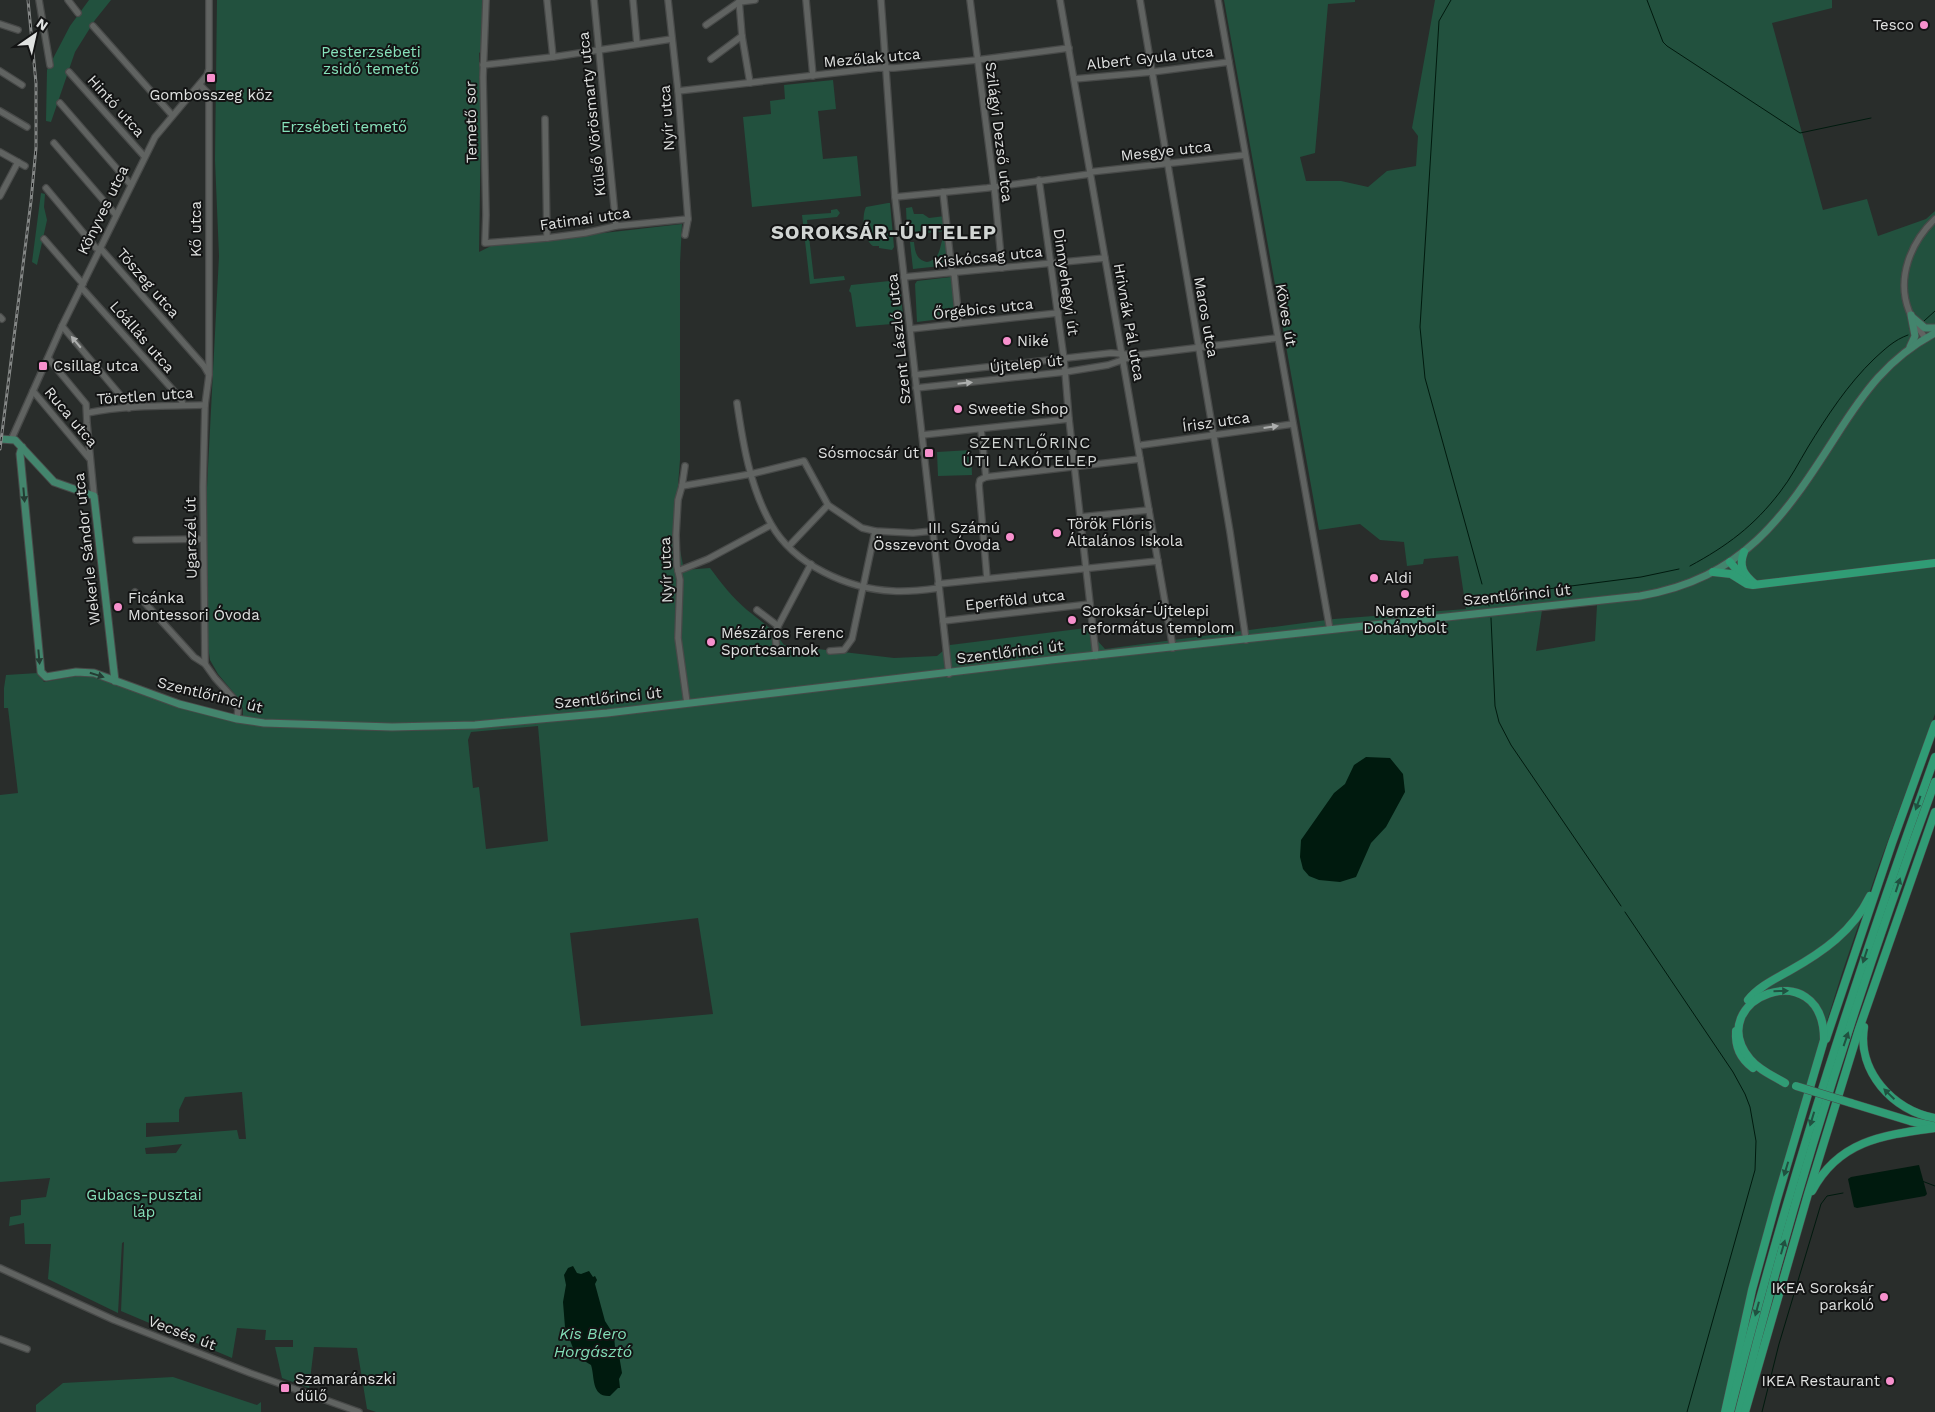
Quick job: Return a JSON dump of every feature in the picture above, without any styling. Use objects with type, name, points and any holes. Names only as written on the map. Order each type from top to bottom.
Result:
[{"type":"highway","points":[[1744,552],[1742,570],[1746,577],[1756,585]]},
{"type":"highway","points":[[1730,562],[1743,577],[1756,585]]},
{"type":"highway","points":[[1730,562],[1735,575]]},
{"type":"highway","points":[[1713,572],[1735,575],[1747,584],[1756,585],[1935,564]]},
{"type":"highway","points":[[1725,1412],[1752,1290],[1776,1199],[1820,1055],[1892,843],[1935,724]]},
{"type":"highway","points":[[1730,1412],[1771,1258],[1823,1082],[1892,874],[1935,757]]},
{"type":"highway","points":[[1739,1412],[1800,1185],[1831,1085],[1900,877],[1935,782]]},
{"type":"highway","points":[[1745,1412],[1808,1194],[1868,1004],[1935,812]]},
{"type":"highway","points":[[1892,843],[1866,905],[1844,933],[1824,949],[1757,991],[1740,1014],[1736,1029],[1736,1040],[1741,1056],[1757,1071],[1796,1086],[1935,1127]]},
{"type":"highway","points":[[1785,1082],[1755,1064],[1747,1055],[1742,1043],[1741,1022],[1747,1009],[1755,1000],[1771,992],[1784,990],[1798,994],[1810,1001],[1823,1025],[1824,1040],[1820,1055]]},
{"type":"highway","points":[[1868,1004],[1863,1035],[1865,1054],[1871,1070],[1883,1089],[1898,1103],[1935,1120]]},
{"type":"highway","points":[[1888,1114],[1922,1120],[1935,1120]]},
{"type":"highway","points":[[1800,1223],[1816,1183],[1828,1168],[1849,1150],[1876,1138],[1935,1127]]},
{"type":"main road","points":[[1911,316],[1922,326],[1935,328]]},
{"type":"main road","points":[[1908,349],[1915,336],[1911,316]]},
{"type":"main road","name":"Szentlőrinci út","points":[[22,447],[20,454],[41,672],[46,677],[84,672],[94,673],[179,704],[237,719],[264,723],[392,727],[465,725],[607,713],[1096,656],[1640,596],[1680,586],[1713,572],[1730,562],[1769,530],[1794,500],[1876,378],[1908,349],[1935,333]]},
{"type":"main road","points":[[0,439],[12,438],[54,482],[94,496]]},
{"type":"main road","name":"Wekerle Sándor utca","points":[[94,496],[115,682]]},
{"type":"street","points":[[39,0],[50,65]]},
{"type":"street","points":[[68,0],[78,13]]},
{"type":"street","name":"Könyves utca","points":[[12,438],[62,326],[144,156],[159,130],[207,75],[209,69],[209,0]]},
{"type":"street","name":"Temető sor","points":[[485,243],[483,65],[486,0]]},
{"type":"street","points":[[547,0],[552,57]]},
{"type":"street","name":"Külső Vörösmarty utca","points":[[594,0],[616,226]]},
{"type":"street","points":[[633,0],[637,44]]},
{"type":"street","name":"Nyír utca","points":[[668,0],[678,91],[688,219],[685,235]]},
{"type":"street","points":[[706,25],[739,1],[755,0]]},
{"type":"street","points":[[806,0],[813,76]]},
{"type":"street","name":"Szent László utca","points":[[881,0],[895,197],[949,674]]},
{"type":"street","name":"Szilágyi Dezső utca","points":[[970,0],[1002,268]]},
{"type":"street","name":"Hrivnák Pál utca","points":[[1060,0],[1173,648]]},
{"type":"street","name":"Maros utca","points":[[1140,0],[1214,435],[1246,640]]},
{"type":"street","points":[[739,1],[742,36],[750,83]]},
{"type":"street","name":"Köves út","points":[[1218,2],[1330,630]]},
{"type":"street","points":[[0,24],[18,30]]},
{"type":"street","points":[[93,26],[172,115]]},
{"type":"street","points":[[711,59],[742,36]]},
{"type":"street","points":[[483,65],[672,39]]},
{"type":"street","name":"Mezőlak utca","points":[[678,91],[978,60],[1069,48]]},
{"type":"street","name":"Albert Gyula utca","points":[[1074,79],[1152,72],[1229,62]]},
{"type":"street","points":[[0,71],[22,85]]},
{"type":"street","name":"Hintó utca","points":[[69,72],[144,156]]},
{"type":"street","name":"Kő utca","points":[[200,85],[209,97],[208,375]]},
{"type":"street","points":[[60,103],[131,184]]},
{"type":"street","points":[[0,111],[27,127]]},
{"type":"street","points":[[545,119],[547,238]]},
{"type":"street","points":[[54,143],[116,215]]},
{"type":"street","points":[[0,152],[25,166]]},
{"type":"street","name":"Mesgye utca","points":[[895,197],[1246,155]]},
{"type":"street","points":[[1,193],[18,162]]},
{"type":"street","name":"Dinnyehegyi út","points":[[1039,180],[1066,372],[1069,419],[1096,656]]},
{"type":"street","name":"Tószeg utca","points":[[46,188],[96,248],[102,250],[204,366],[208,375]]},
{"type":"street","points":[[943,192],[959,323]]},
{"type":"street","name":"Fatimai utca","points":[[485,243],[547,238],[585,233],[616,226],[688,219]]},
{"type":"street","points":[[1925,338],[1907,306],[1905,288],[1908,263],[1920,235],[1935,219]]},
{"type":"street","name":"Lóállás utca","points":[[44,240],[183,405]]},
{"type":"street","name":"Kiskócsag utca","points":[[904,277],[1105,258]]},
{"type":"street","name":"Őrgébics utca","points":[[910,329],[1058,313]]},
{"type":"street","points":[[62,326],[126,402],[128,408]]},
{"type":"street","name":"Újtelep út","points":[[916,388],[1066,372],[1108,365],[1137,355],[1278,338]]},
{"type":"street","name":"Újtelep út","points":[[915,375],[1122,353],[1137,355]]},
{"type":"street","points":[[48,358],[86,404],[87,413]]},
{"type":"street","name":"Ugarszél út","points":[[205,664],[203,539],[205,405],[208,375]]},
{"type":"street","name":"Ruca utca","points":[[33,391],[90,459]]},
{"type":"street","points":[[737,404],[745,452],[751,474],[771,525],[799,556],[832,576],[863,587],[906,592],[987,578],[1158,561]]},
{"type":"street","name":"Töretlen utca","points":[[87,413],[128,408],[205,405]]},
{"type":"street","name":"Wekerle Sándor utca","points":[[87,413],[94,496]]},
{"type":"street","points":[[922,435],[1069,419]]},
{"type":"street","name":"Írisz utca","points":[[1142,445],[1293,424]]},
{"type":"street","points":[[981,430],[986,477]]},
{"type":"street","points":[[987,578],[980,480],[986,477],[1140,459]]},
{"type":"street","points":[[682,486],[751,474],[804,461],[828,505],[862,528],[875,531],[913,533],[932,531]]},
{"type":"street","name":"Nyír utca","points":[[685,466],[678,500],[676,535],[680,580],[678,638],[687,703]]},
{"type":"street","points":[[789,546],[828,505]]},
{"type":"street","points":[[1080,517],[1149,510]]},
{"type":"street","points":[[678,571],[708,559],[771,525]]},
{"type":"street","points":[[830,651],[844,650],[852,639],[875,531]]},
{"type":"street","points":[[136,540],[203,539]]},
{"type":"street","points":[[777,653],[775,638],[778,626],[811,564]]},
{"type":"street","points":[[135,592],[194,657],[205,664],[235,700],[238,710],[237,719]]},
{"type":"street","name":"Eperföld utca","points":[[943,621],[1090,604]]},
{"type":"street","points":[[757,610],[778,626]]},
{"type":"street","name":"Vecsés út","points":[[0,1268],[114,1320],[250,1373],[359,1412]]},
{"type":"street","points":[[0,1339],[27,1349]]},
{"type":"green space","points":[[89,0],[111,0],[95,20],[75,52],[51,122],[46,121],[47,70],[70,26]]},
{"type":"green space","points":[[217,0],[483,0],[482,51],[479,53],[479,62],[482,64],[479,252],[491,246],[682,224],[680,263],[680,460],[675,525],[684,570],[710,568],[737,600],[771,630],[784,645],[894,658],[937,656],[950,645],[1086,628],[1105,649],[1334,619],[1466,609],[1458,556],[1424,559],[1423,564],[1407,566],[1404,542],[1380,540],[1360,524],[1319,530],[1224,0],[1355,0],[1355,2],[1328,4],[1315,153],[1300,157],[1306,181],[1341,181],[1368,187],[1387,171],[1416,166],[1418,136],[1412,128],[1435,0],[1832,0],[1832,8],[1772,23],[1823,210],[1867,199],[1878,236],[1926,219],[1935,211],[1935,714],[1880,862],[1842,973],[1795,1123],[1746,1300],[1722,1412],[376,1412],[367,1409],[357,1348],[314,1347],[309,1388],[282,1378],[275,1347],[293,1347],[293,1340],[265,1340],[266,1330],[237,1328],[232,1358],[121,1311],[124,1242],[122,1243],[118,1313],[48,1279],[51,1244],[25,1244],[24,1223],[9,1226],[10,1217],[21,1215],[21,1200],[46,1197],[50,1178],[0,1182],[0,795],[18,793],[8,708],[4,708],[4,688],[6,675],[38,673],[44,682],[77,676],[94,676],[243,723],[243,709],[238,698],[218,674],[210,660],[204,618],[207,487],[219,256],[215,160]],"holes":[[[1597,605],[1595,641],[1536,651],[1542,610]],[[538,726],[548,841],[486,849],[479,787],[473,788],[468,740],[471,732]],[[698,918],[713,1014],[581,1026],[570,933]],[[242,1092],[246,1139],[239,1139],[237,1130],[146,1137],[146,1123],[179,1122],[179,1110],[185,1097]],[[182,1144],[176,1153],[146,1154],[145,1148]]]},
{"type":"green space","points":[[833,80],[836,109],[818,111],[823,159],[857,156],[861,196],[752,207],[743,117],[771,114],[770,101],[785,99],[784,85]]},
{"type":"green space","points":[[41,193],[45,194],[44,207],[47,220],[37,265],[32,262]]},
{"type":"green space","points":[[890,203],[894,247],[892,250],[879,248],[879,246],[873,246],[870,243],[867,239],[864,222],[866,207]]},
{"type":"green space","points":[[912,207],[914,214],[923,214],[929,218],[945,216],[946,231],[917,234],[914,230],[907,231],[906,208]]},
{"type":"green space","points":[[837,209],[840,213],[837,217],[807,220],[814,279],[844,276],[845,280],[810,284],[802,215],[831,213],[831,210]]},
{"type":"green space","points":[[943,238],[947,238],[950,265],[913,269],[910,242],[914,242],[918,257],[927,262],[932,261],[939,253]]},
{"type":"green space","points":[[951,277],[956,317],[917,322],[915,284],[917,281]]},
{"type":"green space","points":[[899,280],[904,323],[856,327],[851,293],[849,291],[851,285]]},
{"type":"green space","points":[[971,450],[972,475],[938,476],[937,452]]},
{"type":"green space","points":[[173,1377],[257,1405],[261,1402],[261,1412],[36,1412],[36,1405],[63,1383]]},
{"type":"water","points":[[1366,757],[1390,758],[1403,774],[1405,792],[1386,827],[1371,843],[1356,877],[1340,882],[1319,880],[1309,876],[1303,869],[1300,857],[1301,840],[1334,793],[1345,784],[1354,765]]},
{"type":"water","points":[[1919,1165],[1927,1194],[1925,1196],[1854,1207],[1848,1179],[1851,1177]]},
{"type":"water","name":"Kis Blero Horgásztó","points":[[573,1266],[577,1273],[581,1274],[589,1271],[593,1277],[595,1276],[597,1280],[595,1284],[605,1321],[614,1335],[622,1373],[619,1379],[620,1388],[610,1396],[604,1395],[597,1390],[591,1365],[576,1356],[565,1327],[563,1302],[566,1285],[564,1275],[568,1268]]},
{"type":"waterway","points":[[1451,0],[1439,21],[1420,327],[1425,378],[1482,584]]},
{"type":"waterway","points":[[1647,0],[1663,42],[1667,46],[1800,133],[1871,118]]},
{"type":"waterway","points":[[1924,321],[1935,311]]},
{"type":"waterway","points":[[1690,566],[1728,543],[1760,515],[1784,487],[1838,401],[1855,379],[1886,348],[1898,339],[1908,335]]},
{"type":"waterway","points":[[1489,606],[1488,601],[1493,596],[1641,577],[1679,569]]},
{"type":"waterway","points":[[1491,618],[1495,706],[1499,722],[1511,745],[1621,906]]},
{"type":"waterway","points":[[1625,912],[1733,1072],[1750,1107],[1756,1141],[1755,1170],[1687,1412]]},
{"type":"waterway","points":[[1922,1181],[1935,1186]]},
{"type":"waterway","points":[[1762,1412],[1779,1344],[1821,1204],[1827,1196],[1843,1193]]},
{"type":"railway","points":[[0,449],[36,148],[36,83],[28,0]]},
{"type":"place","name":"Tesco","points":[[1924,25]]},
{"type":"place","name":"Gombosszeg köz","points":[[211,78]]},
{"type":"place","name":"Niké","points":[[1007,341]]},
{"type":"place","name":"Csillag utca","points":[[43,366]]},
{"type":"place","name":"Sweetie Shop","points":[[958,409]]},
{"type":"place","name":"Sósmocsár út","points":[[929,453]]},
{"type":"place","name":"Török Flóris Általános Iskola","points":[[1057,533]]},
{"type":"place","name":"III. Számú Összevont Óvoda","points":[[1010,537]]},
{"type":"place","name":"Aldi","points":[[1374,578]]},
{"type":"place","name":"Nemzeti Dohánybolt","points":[[1405,594]]},
{"type":"place","name":"Ficánka Montessori Óvoda","points":[[118,607]]},
{"type":"place","name":"Soroksár-Újtelepi református templom","points":[[1072,620]]},
{"type":"place","name":"Mészáros Ferenc Sportcsarnok","points":[[711,642]]},
{"type":"place","name":"IKEA Soroksár parkoló","points":[[1884,1297]]},
{"type":"place","name":"IKEA Restaurant","points":[[1890,1381]]},
{"type":"place","name":"Szamaránszki dűlő","points":[[285,1388]]},
{"type":"district","name":"SOROKSÁR-ÚJTELEP","points":[[884,232]]},
{"type":"district","name":"SZENTLŐRINC ÚTI LAKÓTELEP","points":[[1030,451]]},
{"type":"park label","name":"Pesterzsébeti zsidó temető","points":[[371,60]]},
{"type":"park label","name":"Erzsébeti temető","points":[[344,127]]},
{"type":"park label","name":"Gubacs-pusztai láp","points":[[144,1204]]}]
